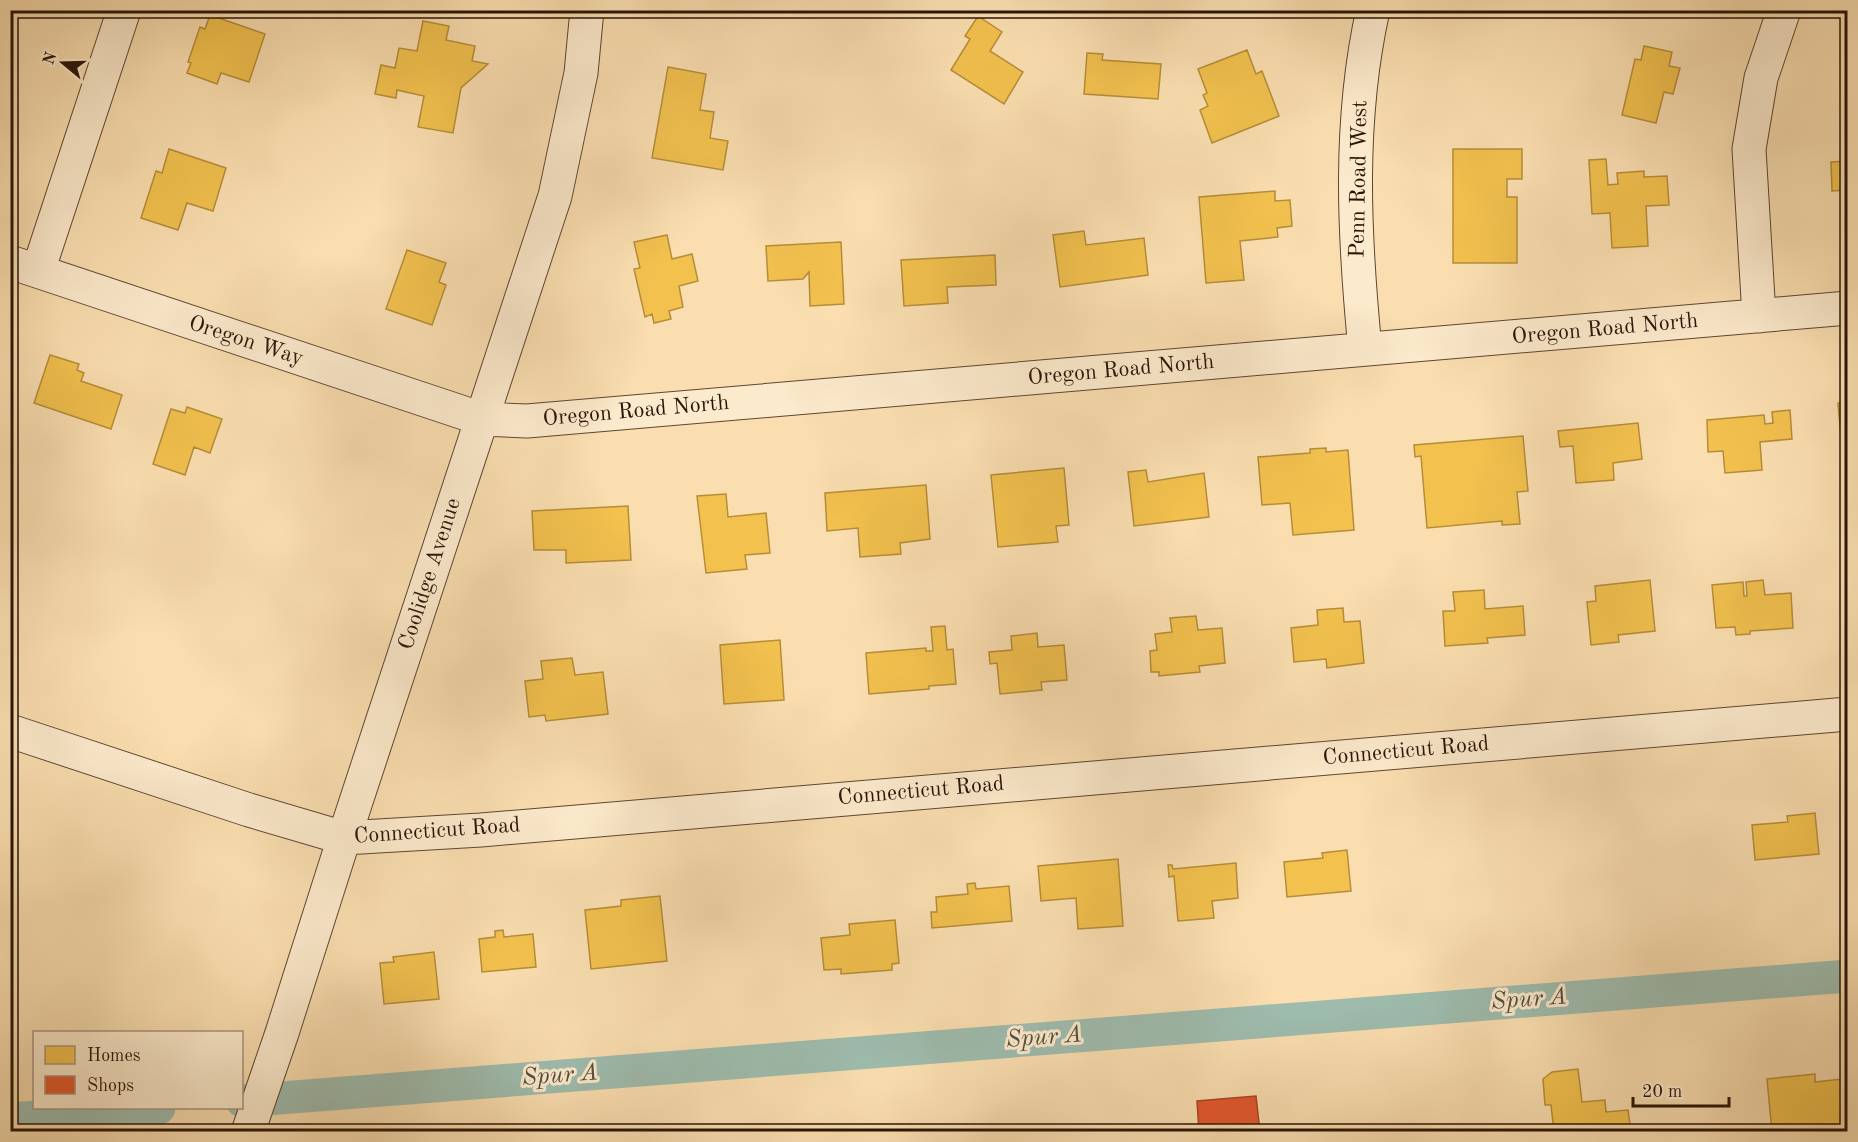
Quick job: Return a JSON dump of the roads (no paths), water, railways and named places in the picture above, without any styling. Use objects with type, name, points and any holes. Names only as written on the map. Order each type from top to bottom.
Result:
[{"type":"street","points":[[24,267],[124,10]]},
{"type":"street","name":"Coolidge Avenue","points":[[248,1131],[555,196],[581,73],[587,10]]},
{"type":"street","name":"Penn Road West","points":[[1365,349],[1355,218],[1356,136],[1365,44],[1373,10]]},
{"type":"street","points":[[1759,316],[1749,149],[1761,78],[1784,10]]},
{"type":"street","name":"Oregon Way","points":[[24,267],[482,418]]},
{"type":"street","name":"Oregon Road North","points":[[482,418],[527,421],[1848,308]]},
{"type":"street","name":"Connecticut Road","points":[[10,731],[249,810],[344,838],[481,830],[1848,714]]},
{"type":"waterway","name":"Spur A","points":[[243,1101],[1848,976]]},
{"type":"waterway","name":"Spur A","points":[[10,1119],[145,1109]]}]
